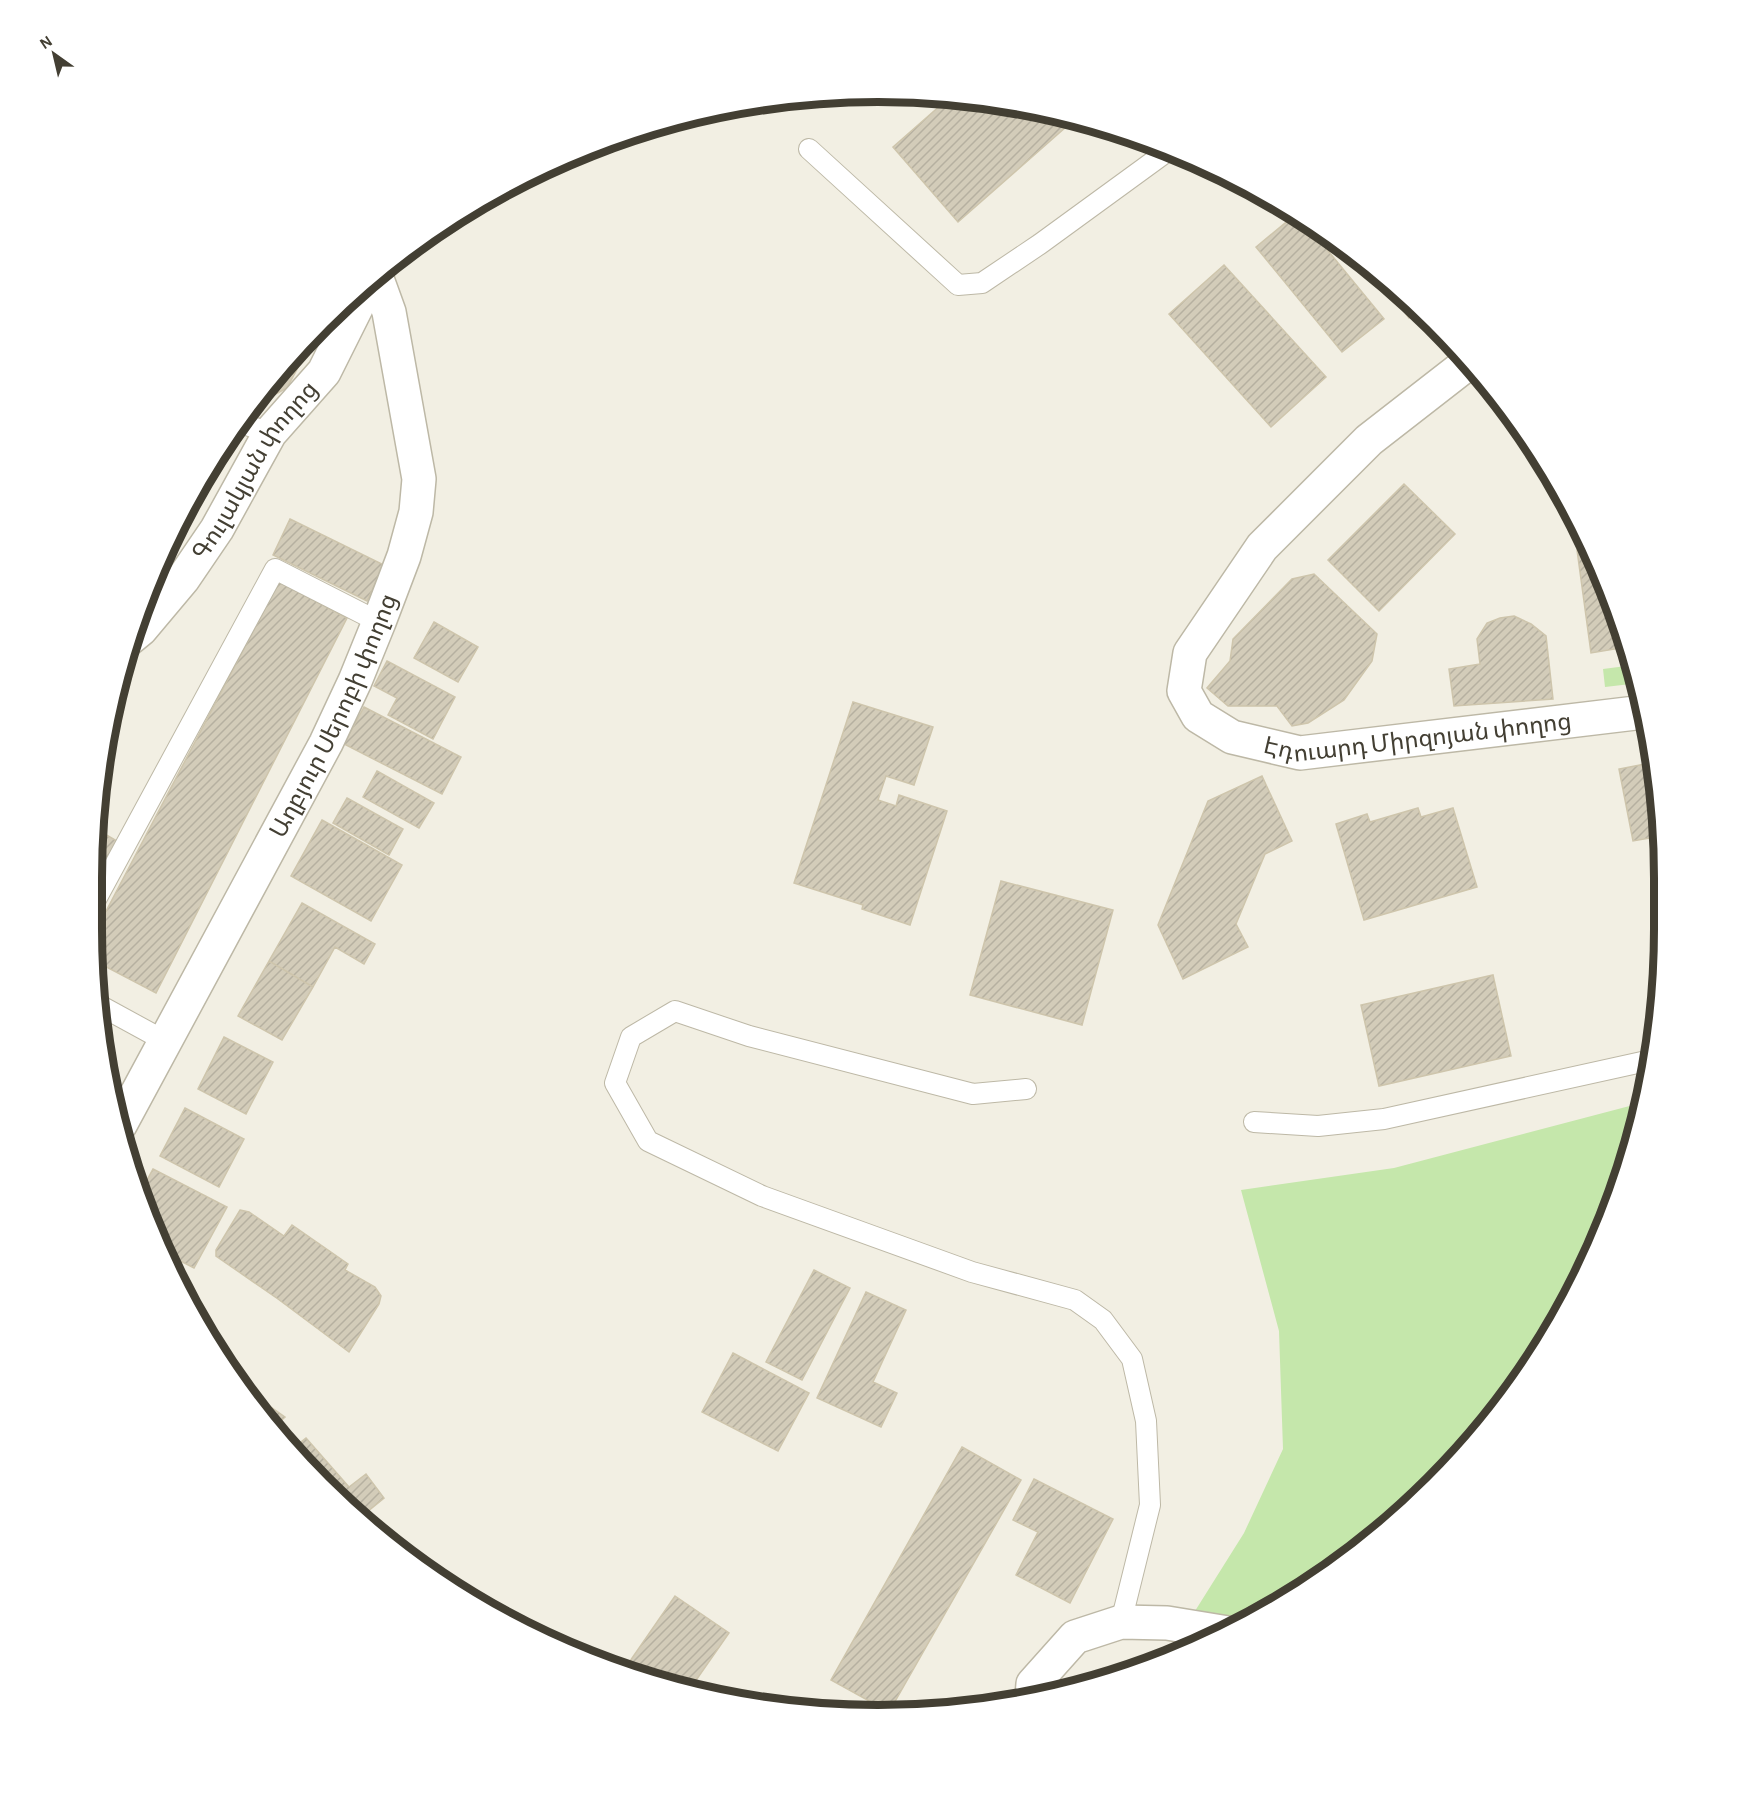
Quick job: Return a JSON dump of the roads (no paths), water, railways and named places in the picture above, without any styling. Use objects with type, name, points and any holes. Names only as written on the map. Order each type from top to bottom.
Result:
[{"type":"street","name":"Աղբյուր Սերոբի փողոց","points":[[125,1116],[326,743],[355,681],[404,556],[416,512],[419,479],[389,312],[379,284]]},
{"type":"street","name":"Գուլակյան փողոց","points":[[145,625],[183,579],[217,529],[256,428],[324,372],[358,303]]},
{"type":"street","name":"Էդուարդ Միրզոյան փողոց","points":[[1462,367],[1369,440],[1262,547],[1190,653],[1184,691],[1198,716],[1232,737],[1300,753],[1636,713]]},
{"type":"street","points":[[1033,1689],[1033,1684],[1075,1637],[1120,1622],[1167,1623],[1210,1630]]},
{"type":"lane","points":[[809,148],[958,285],[982,284],[1161,156]]},
{"type":"lane","points":[[102,888],[275,569],[379,622]]},
{"type":"lane","points":[[107,1009],[165,1041]]},
{"type":"lane","points":[[1026,1089],[973,1094],[749,1036],[675,1011],[631,1037],[615,1083],[648,1141],[762,1196],[972,1272],[1075,1300],[1103,1320],[1132,1359],[1146,1421],[1150,1505],[1120,1622]]},
{"type":"lane","points":[[1254,1122],[1318,1126],[1384,1119],[1642,1062]]}]
